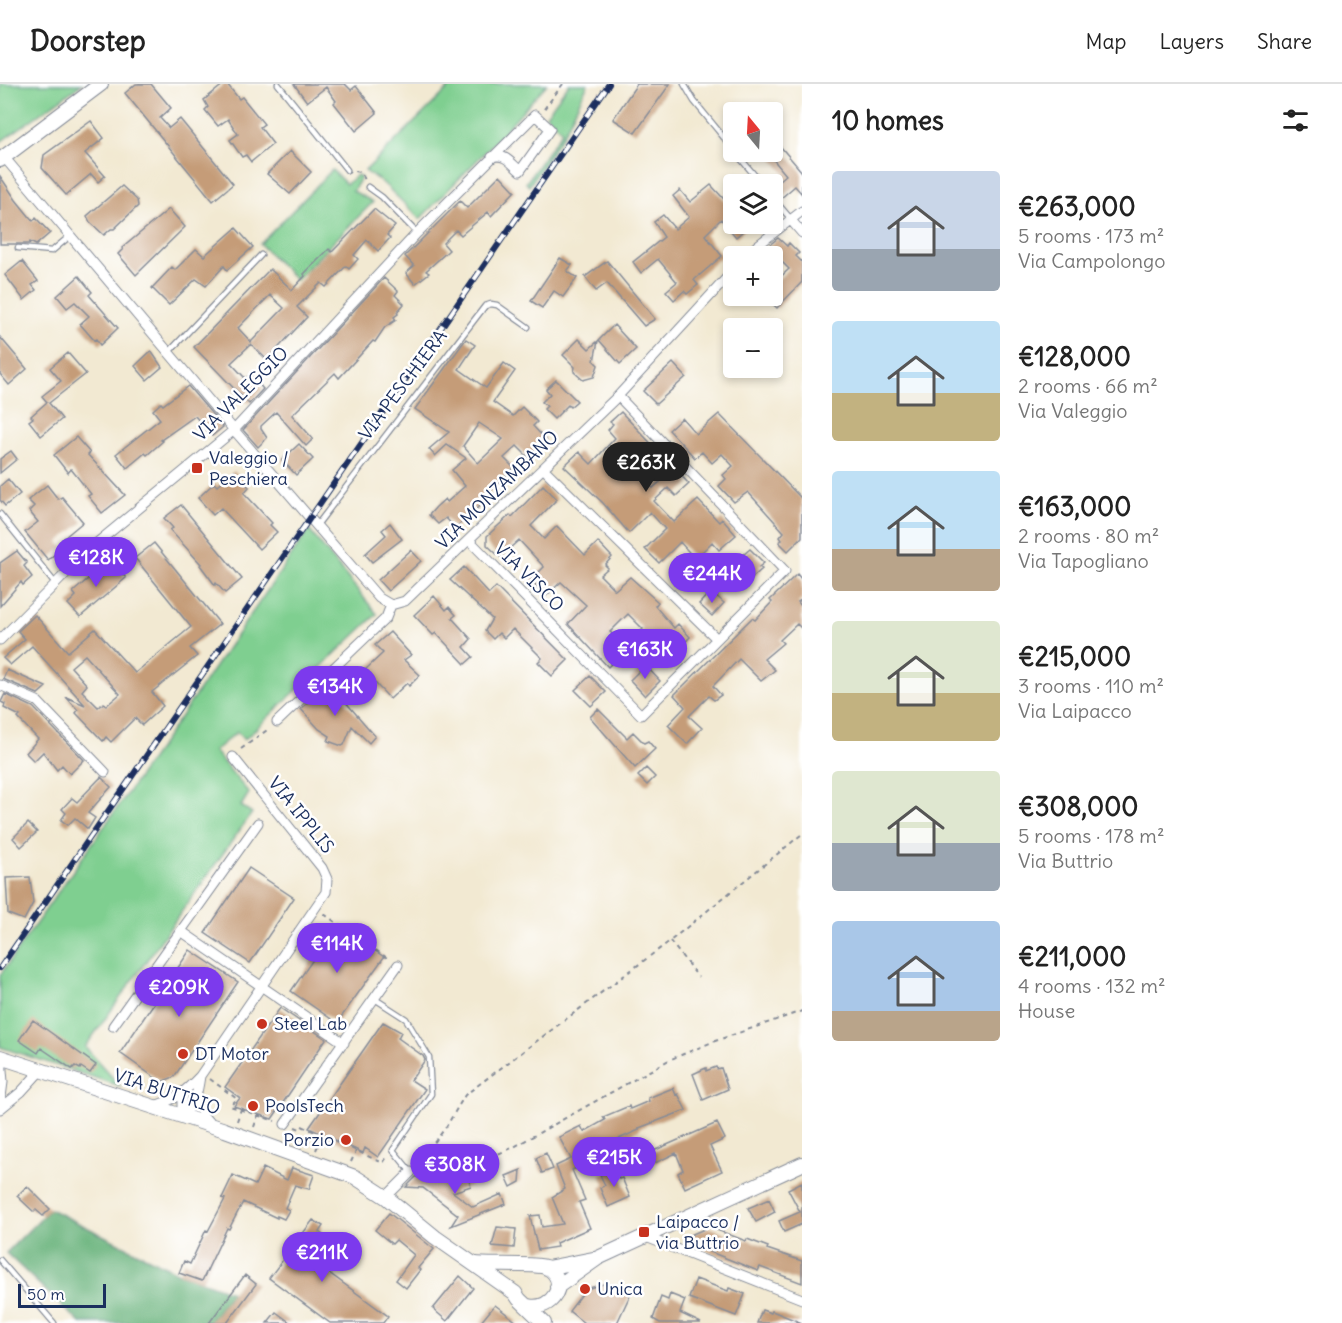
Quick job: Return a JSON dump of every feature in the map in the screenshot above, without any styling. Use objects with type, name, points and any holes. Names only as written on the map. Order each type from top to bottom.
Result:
[{"type":"street","points":[[101,84],[2,159],[379,598],[391,605]]},
{"type":"street","points":[[492,157],[500,155],[506,157],[520,171],[550,129],[535,115]]},
{"type":"street","name":"VIA VALEGGIO","points":[[0,640],[92,547],[234,430],[417,233],[535,115]]},
{"type":"street","points":[[759,246],[802,211]]},
{"type":"street","points":[[790,219],[802,233]]},
{"type":"street","name":"VIA MONZAMBANO","points":[[277,722],[386,618],[391,605],[405,601],[618,396],[723,282]]},
{"type":"street","points":[[543,468],[717,639],[785,571],[618,396]]},
{"type":"street","name":"VIA VISCO","points":[[469,540],[641,715],[717,639]]},
{"type":"street","points":[[0,685],[37,701],[105,772]]},
{"type":"street","name":"VIA IPPLIS","points":[[151,1106],[164,1103],[184,1092],[200,1076],[327,892],[327,879],[322,868],[233,757]]},
{"type":"street","points":[[113,1026],[258,823]]},
{"type":"street","points":[[181,931],[344,1043]]},
{"type":"street","points":[[285,1124],[398,965]]},
{"type":"street","points":[[0,1107],[3,1082],[1,1058]]},
{"type":"street","name":"VIA BUTTRIO","points":[[1,1058],[210,1125],[338,1170],[361,1181],[515,1293],[544,1323]]},
{"type":"street","points":[[0,1107],[21,1092],[41,1070]]},
{"type":"street","name":"VIA IPPLIS","points":[[182,1117],[197,1097],[200,1076]]},
{"type":"street","points":[[182,1117],[184,1092]]},
{"type":"street","points":[[197,1097],[202,1114],[210,1125]]},
{"type":"street","points":[[557,1287],[598,1258],[802,1164]]},
{"type":"street","points":[[386,1197],[411,1172]]},
{"type":"street","points":[[646,1237],[802,1299]]},
{"type":"street","points":[[547,1268],[598,1258]]},
{"type":"street","points":[[471,1263],[541,1265],[547,1268],[555,1277],[556,1293],[549,1303],[540,1307],[528,1306]]},
{"type":"street","points":[[515,1293],[516,1278],[522,1269],[530,1266]]},
{"type":"street","points":[[549,1303],[552,1323]]},
{"type":"lane","points":[[278,84],[347,170]]},
{"type":"lane","points":[[684,84],[693,101],[723,138]]},
{"type":"lane","points":[[743,162],[754,174]]},
{"type":"lane","points":[[368,187],[382,197],[417,233]]},
{"type":"lane","points":[[783,210],[790,219]]},
{"type":"lane","points":[[18,248],[52,251],[70,236]]},
{"type":"lane","points":[[169,352],[261,255]]},
{"type":"lane","name":"VIA PESCHIERA","points":[[317,525],[485,306],[495,304],[528,327]]},
{"type":"lane","points":[[0,514],[55,583]]},
{"type":"lane","points":[[375,999],[406,1019],[429,1057],[431,1094],[393,1150],[411,1172]]},
{"type":"lane","points":[[0,1260],[54,1323]]},
{"type":"path","points":[[535,115],[542,111],[563,84]]},
{"type":"path","points":[[347,170],[360,172],[368,187]]},
{"type":"path","points":[[247,744],[277,722]]},
{"type":"path","points":[[411,1172],[446,1127],[465,1095],[670,941],[802,834]]},
{"type":"path","points":[[316,908],[398,965]]},
{"type":"path","points":[[670,941],[698,977]]},
{"type":"path","points":[[411,1172],[481,1161],[512,1148],[680,1055],[802,1011]]},
{"type":"path","points":[[236,1123],[241,1109]]},
{"type":"path","points":[[253,1128],[258,1115]]},
{"type":"path","points":[[316,1150],[322,1136]]},
{"type":"path","points":[[350,1165],[356,1151]]},
{"type":"green space","points":[[0,84],[82,84],[0,142]]},
{"type":"green space","points":[[445,84],[547,84],[420,219],[383,183],[365,171],[449,88]]},
{"type":"green space","points":[[569,84],[588,84],[564,133],[529,186],[526,183],[562,131],[546,115]]},
{"type":"green space","points":[[332,170],[346,184],[357,175],[361,178],[353,191],[373,202],[296,280],[260,244]]},
{"type":"green space","points":[[309,530],[377,614],[244,740],[237,732],[214,751],[249,793],[241,806],[252,813],[85,1047],[120,1086],[0,1047],[0,975]]},
{"type":"green space","points":[[50,1209],[179,1273],[232,1292],[209,1323],[80,1323],[6,1253]]},
{"type":"building","points":[[136,84],[151,84],[171,108],[160,118],[169,128],[180,119],[233,184],[213,201],[125,93]]},
{"type":"building","points":[[227,84],[239,99],[242,97],[264,124],[260,127],[273,144],[251,162],[246,155],[242,157],[230,140],[238,134],[228,119],[218,126],[205,110],[208,107],[204,100]]},
{"type":"building","points":[[294,84],[345,84],[351,90],[356,86],[377,113],[356,131],[334,103],[336,101],[326,87],[307,102]]},
{"type":"building","points":[[637,84],[670,84],[635,133],[613,119]]},
{"type":"building","points":[[91,121],[104,138],[85,153],[105,176],[98,182],[91,174],[66,195],[42,168],[44,155]]},
{"type":"building","points":[[783,150],[802,172],[802,194],[795,186],[783,196],[783,178],[786,175],[775,162],[783,162]]},
{"type":"building","points":[[290,151],[311,172],[290,194],[267,174]]},
{"type":"building","points":[[500,175],[515,191],[491,216],[488,212],[461,235],[456,230],[443,243],[449,250],[426,271],[429,273],[415,284],[406,273],[414,266],[405,256],[460,201],[467,208]]},
{"type":"building","points":[[0,176],[33,221],[36,218],[50,233],[36,245],[30,242],[29,244],[0,244]]},
{"type":"building","points":[[711,185],[723,198],[723,221],[721,219],[705,235],[722,256],[694,280],[698,285],[687,294],[684,291],[674,300],[666,291],[677,282],[658,259],[641,273],[633,262],[664,237],[654,222],[663,215],[675,229],[689,217],[673,196],[680,190],[690,202]]},
{"type":"building","points":[[122,186],[137,200],[138,206],[114,229],[104,235],[87,216]]},
{"type":"building","points":[[169,209],[185,227],[136,275],[118,254],[122,248]]},
{"type":"building","points":[[374,209],[395,226],[387,235],[390,238],[378,251],[367,240],[354,255],[358,259],[349,269],[346,266],[326,287],[321,283],[297,307],[307,317],[267,360],[251,344],[231,363],[246,379],[250,374],[263,389],[249,404],[194,347],[270,269],[292,290],[305,276],[304,274],[329,249],[332,252]],"holes":[[[270,295],[284,308],[251,342],[238,328]]]},
{"type":"building","points":[[236,228],[253,247],[227,270],[224,266],[206,286],[196,279],[169,305],[152,288],[172,267],[175,270],[196,249],[204,256]]},
{"type":"building","points":[[778,238],[787,246],[789,243],[799,253],[796,256],[802,262],[802,282],[783,302],[783,275],[789,269],[783,263],[783,246],[768,246]]},
{"type":"building","points":[[560,258],[572,265],[567,271],[577,278],[563,297],[554,291],[542,308],[531,301]]},
{"type":"building","points":[[22,261],[38,281],[32,285],[36,290],[24,300],[5,275]]},
{"type":"building","points":[[607,261],[655,319],[644,326],[607,283],[596,291],[585,277]]},
{"type":"building","points":[[79,276],[92,292],[89,295],[118,328],[100,345],[80,324],[89,316],[75,302],[67,308],[57,296]]},
{"type":"building","points":[[384,278],[398,291],[395,295],[404,304],[394,317],[396,320],[385,327],[375,342],[373,341],[339,378],[335,373],[292,415],[313,439],[306,446],[276,412],[261,426],[267,438],[258,447],[243,430]]},
{"type":"building","points":[[614,325],[636,349],[620,364],[599,340]]},
{"type":"building","points":[[0,337],[27,369],[9,385],[0,374]]},
{"type":"building","points":[[466,339],[475,345],[459,369],[486,388],[504,363],[515,371],[493,402],[513,416],[522,407],[537,422],[533,426],[546,440],[528,457],[517,446],[504,458],[514,468],[488,493],[491,496],[455,528],[446,518],[438,524],[429,515],[445,499],[447,502],[465,486],[452,470],[466,458],[447,445],[435,456],[429,449],[449,432],[415,409]],"holes":[[[479,423],[503,439],[478,463],[463,446]]]},
{"type":"building","points":[[579,339],[589,349],[598,341],[594,361],[598,365],[594,377],[583,380],[574,372],[575,367],[563,355]]},
{"type":"building","points":[[151,351],[162,367],[147,380],[135,366]]},
{"type":"building","points":[[68,353],[86,374],[49,403],[62,419],[41,436],[29,421],[33,418],[31,416],[47,402],[42,396],[61,381],[50,368]]},
{"type":"building","points":[[673,363],[686,377],[656,404],[643,391]]},
{"type":"building","points":[[556,380],[577,401],[570,407],[568,405],[554,419],[544,409],[547,406],[542,402],[550,394],[546,389]]},
{"type":"building","points":[[188,386],[223,427],[212,436],[195,416],[161,440],[163,441],[147,455],[145,453],[127,468],[116,454],[160,419],[153,410]]},
{"type":"building","points":[[621,412],[662,455],[639,476],[653,488],[675,469],[689,484],[676,496],[668,488],[654,501],[674,522],[698,500],[719,522],[722,519],[736,535],[719,550],[712,542],[695,559],[680,542],[659,563],[645,549],[665,529],[650,512],[629,533],[603,503],[564,466],[579,452],[591,464],[615,438],[608,430],[613,424],[610,422]]},
{"type":"building","points":[[719,414],[802,499],[802,537],[788,551],[779,542],[784,532],[748,492],[734,502],[719,486],[726,479],[723,475],[733,466],[722,454],[712,463],[702,452],[695,458],[669,430],[682,418],[696,434]]},
{"type":"building","points":[[76,437],[90,453],[88,455],[125,495],[102,513],[88,496],[91,494],[71,469],[68,473],[54,455]]},
{"type":"building","points":[[299,444],[313,459],[296,475],[282,460]]},
{"type":"building","points":[[11,451],[17,459],[0,473],[0,459]]},
{"type":"building","points":[[234,471],[249,487],[244,493],[272,523],[270,525],[277,532],[259,549],[221,508],[213,515],[198,498],[214,483],[217,486]]},
{"type":"building","points":[[8,479],[20,494],[5,506],[0,500],[0,486]]},
{"type":"building","points":[[47,485],[58,499],[62,497],[83,522],[59,542],[63,547],[48,560],[25,532],[38,522],[29,511],[34,506],[28,500]]},
{"type":"building","points":[[543,485],[557,499],[531,526],[544,539],[557,526],[585,555],[598,542],[612,557],[605,565],[608,568],[600,575],[615,590],[630,577],[658,602],[655,606],[674,628],[678,624],[690,637],[676,652],[665,641],[652,652],[655,656],[648,663],[634,649],[641,642],[636,636],[643,629],[628,614],[610,632],[615,636],[609,642],[621,654],[608,667],[568,624],[586,605],[561,582],[546,596],[531,580],[544,567],[519,540],[500,557],[487,545],[487,536],[510,515],[512,517]]},
{"type":"building","points":[[181,505],[242,579],[225,593],[216,583],[215,585],[201,564],[170,530],[173,528],[164,518]]},
{"type":"building","points":[[390,523],[402,539],[372,562],[365,554],[386,535],[382,530]]},
{"type":"building","points":[[154,543],[220,624],[190,648],[197,656],[152,692],[163,706],[142,725],[135,718],[111,742],[106,737],[103,741],[76,713],[78,710],[66,697],[85,705],[32,646],[10,665],[3,658],[25,639],[18,631],[35,615],[68,652],[95,629],[135,673],[191,627],[135,558]],"holes":[[[85,655],[120,694],[106,706],[104,703],[98,707],[82,691],[87,685],[71,667]]]},
{"type":"building","points":[[750,549],[764,563],[759,567],[762,569],[751,579],[735,562]]},
{"type":"building","points":[[411,550],[421,561],[388,591],[378,580]]},
{"type":"building","points":[[17,551],[27,563],[24,566],[32,577],[23,585],[21,582],[0,606],[0,563]]},
{"type":"building","points":[[110,560],[126,578],[80,617],[68,604],[76,596],[73,592]]},
{"type":"building","points":[[686,561],[700,575],[685,589],[672,576]]},
{"type":"building","points":[[464,567],[489,594],[496,587],[568,660],[552,676],[538,662],[542,658],[513,629],[504,638],[499,633],[493,639],[485,631],[492,619],[450,580]]},
{"type":"building","points":[[797,574],[802,580],[802,599],[798,602],[802,607],[802,629],[797,624],[780,640],[783,643],[764,659],[775,670],[761,681],[739,659],[713,686],[721,695],[714,700],[709,696],[689,716],[702,728],[687,744],[668,725],[685,707],[674,695],[752,618],[755,620],[772,602],[770,600]]},
{"type":"building","points":[[711,591],[724,603],[712,616],[699,604]]},
{"type":"building","points":[[434,596],[446,610],[449,607],[456,615],[452,618],[471,639],[464,647],[473,657],[465,664],[436,633],[433,635],[414,615]]},
{"type":"building","points":[[390,632],[411,655],[404,660],[420,675],[409,686],[407,683],[390,699],[364,671],[383,653],[375,645]]},
{"type":"building","points":[[645,665],[660,681],[645,696],[630,680]]},
{"type":"building","points":[[7,670],[46,687],[38,694],[3,679]]},
{"type":"building","points":[[590,676],[606,692],[591,706],[575,690]]},
{"type":"building","points":[[330,684],[375,736],[369,743],[352,726],[344,745],[328,741],[330,736],[319,729],[301,709]]},
{"type":"building","points":[[5,694],[33,707],[84,760],[70,774],[62,765],[57,770],[43,752],[34,761],[26,753],[38,739],[18,718],[20,716],[4,708],[5,704],[1,702]]},
{"type":"building","points":[[598,709],[627,738],[633,732],[644,743],[648,741],[655,749],[635,768],[590,717]]},
{"type":"building","points":[[646,768],[655,777],[647,785],[638,776]]},
{"type":"building","points":[[101,777],[111,787],[88,813],[95,818],[88,829],[75,818],[68,825],[61,820],[66,813],[62,809],[72,798],[77,802]]},
{"type":"building","points":[[28,823],[37,832],[21,847],[13,838]]},
{"type":"building","points":[[249,868],[294,898],[250,963],[205,933]]},
{"type":"building","points":[[30,877],[33,903],[24,920],[8,914],[6,878]]},
{"type":"building","points":[[337,925],[384,957],[337,1023],[291,991]]},
{"type":"building","points":[[190,950],[238,982],[174,1077],[161,1082],[120,1053]]},
{"type":"building","points":[[280,1008],[326,1039],[272,1119],[234,1106],[240,1098],[225,1087]]},
{"type":"building","points":[[33,1020],[96,1065],[90,1073],[81,1067],[80,1069],[75,1066],[72,1069],[41,1048],[38,1053],[19,1040]]},
{"type":"building","points":[[383,1022],[401,1032],[398,1038],[423,1056],[425,1060],[411,1080],[425,1089],[378,1157],[365,1148],[363,1153],[309,1128]]},
{"type":"building","points":[[716,1067],[721,1068],[728,1089],[703,1100],[693,1074],[706,1068],[706,1071]]},
{"type":"building","points":[[673,1088],[686,1110],[639,1128],[614,1141],[599,1145],[577,1157],[581,1166],[572,1170],[585,1200],[579,1202],[590,1228],[556,1243],[557,1247],[538,1250],[530,1216],[540,1215],[542,1227],[563,1224],[552,1197],[565,1189],[556,1166],[571,1159],[559,1137],[581,1126],[584,1132],[605,1120],[603,1117],[629,1106],[630,1109],[649,1101],[648,1098]]},
{"type":"building","points":[[717,1123],[725,1139],[710,1146],[722,1171],[685,1188],[678,1173],[683,1170],[676,1153],[655,1163],[651,1152]]},
{"type":"building","points":[[546,1153],[553,1169],[542,1173],[536,1158]]},
{"type":"building","points":[[263,1168],[287,1180],[292,1168],[314,1175],[309,1189],[295,1185],[285,1208],[289,1210],[284,1219],[243,1202],[229,1229],[227,1228],[202,1281],[179,1273],[184,1261],[190,1264],[206,1230],[208,1231],[225,1199],[222,1198],[233,1175],[255,1185]]},
{"type":"building","points":[[614,1168],[619,1179],[622,1178],[630,1197],[608,1207],[600,1188],[605,1185],[600,1175]]},
{"type":"building","points":[[521,1170],[520,1182],[511,1187],[506,1176]]},
{"type":"building","points":[[450,1173],[452,1179],[467,1175],[471,1186],[453,1192],[473,1207],[502,1194],[506,1204],[451,1226],[458,1215],[423,1188],[406,1187],[416,1177]]},
{"type":"building","points":[[802,1182],[802,1224],[784,1232],[779,1221],[800,1212],[788,1189]]},
{"type":"building","points":[[27,1186],[50,1209],[43,1216],[36,1210],[34,1212],[17,1196]]},
{"type":"building","points":[[769,1199],[775,1212],[756,1222],[748,1208]]},
{"type":"building","points":[[389,1213],[434,1249],[418,1268],[420,1270],[406,1288],[396,1280],[414,1255],[396,1240],[392,1244],[375,1230]]},
{"type":"building","points":[[313,1220],[323,1226],[319,1232],[334,1243],[320,1262],[327,1266],[325,1270],[388,1316],[383,1323],[330,1323],[269,1278]]},
{"type":"building","points":[[497,1227],[516,1229],[514,1248],[492,1246]]},
{"type":"building","points":[[709,1227],[802,1261],[802,1283],[760,1267],[758,1271],[688,1243],[690,1235]]},
{"type":"building","points":[[245,1275],[256,1284],[227,1323],[209,1323]]},
{"type":"building","points":[[460,1276],[473,1288],[447,1321],[433,1309]]},
{"type":"building","points":[[696,1279],[728,1291],[729,1288],[745,1294],[736,1316],[689,1298]]},
{"type":"building","points":[[607,1283],[631,1293],[617,1323],[584,1323],[569,1311],[586,1289]]},
{"type":"building","points":[[670,1294],[685,1300],[680,1313],[701,1323],[660,1323],[653,1319],[661,1297],[668,1300]]},
{"type":"building","points":[[495,1305],[499,1308],[518,1323],[480,1323]]},
{"type":"building","points":[[762,1310],[771,1313],[772,1311],[802,1323],[757,1323]]},
{"type":"building","points":[[276,1312],[291,1323],[267,1323]]},
{"type":"railway","points":[[0,968],[609,84]]},
{"type":"place","name":"Valeggio / Peschiera","points":[[197,468]]},
{"type":"place","name":"Steel Lab","points":[[262,1024]]},
{"type":"place","name":"DT Motor","points":[[183,1054]]},
{"type":"place","name":"PoolsTech","points":[[253,1106]]},
{"type":"place","name":"Porzio","points":[[346,1140]]},
{"type":"place","name":"Laipacco / via Buttrio","points":[[644,1232]]},
{"type":"place","name":"Unica","points":[[585,1289]]}]
